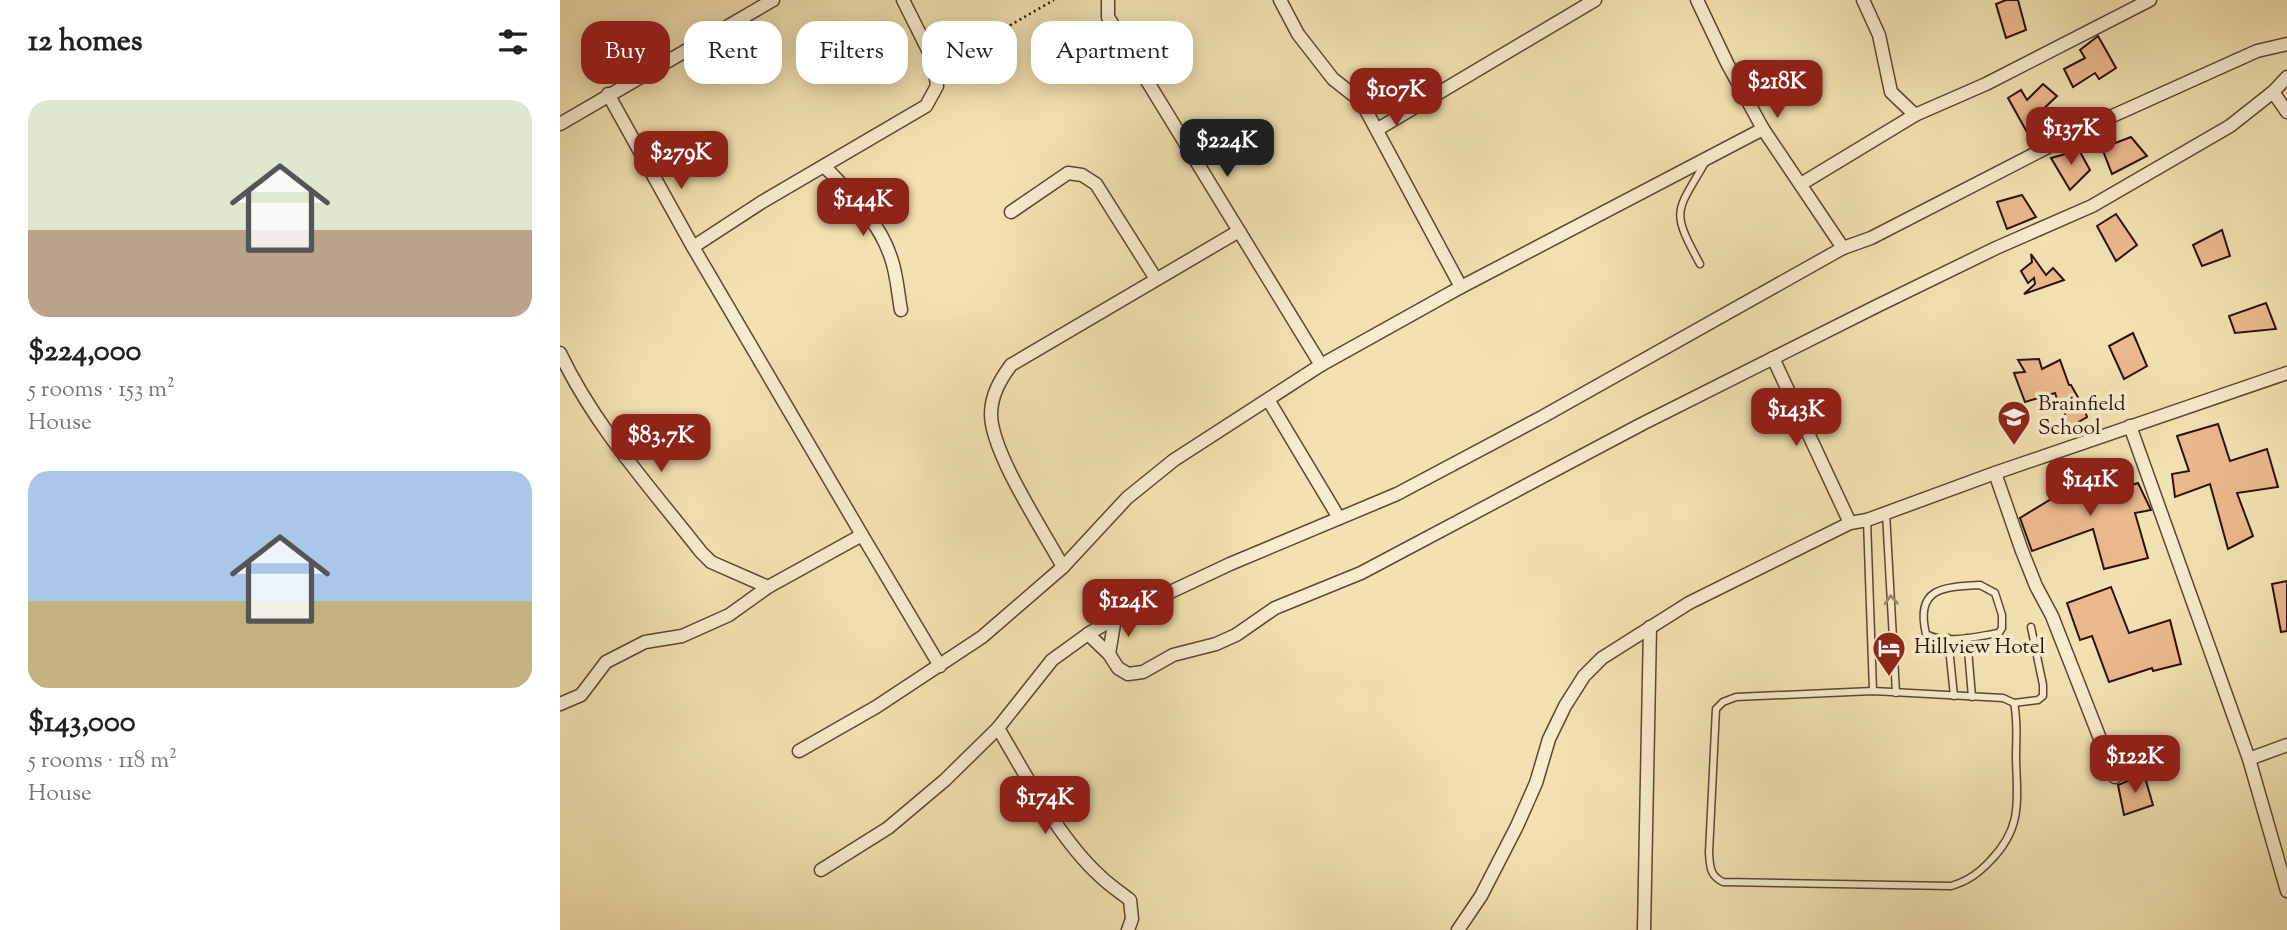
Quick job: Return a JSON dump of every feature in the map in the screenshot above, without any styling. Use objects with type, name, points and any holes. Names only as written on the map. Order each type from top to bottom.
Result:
[{"type":"street","points":[[560,124],[773,0]]},
{"type":"street","points":[[903,0],[922,38]]},
{"type":"street","points":[[1108,0],[1108,17],[1321,365]]},
{"type":"street","points":[[1280,0],[1298,34],[1333,79],[1361,100],[1461,287]]},
{"type":"street","points":[[1378,129],[1595,0]]},
{"type":"street","points":[[1697,0],[1763,129],[1843,248]]},
{"type":"street","points":[[1863,0],[1879,35],[1891,92],[1915,115]]},
{"type":"street","points":[[1801,184],[1915,115],[1986,84],[2150,0]]},
{"type":"street","points":[[821,870],[888,828],[945,780],[998,728],[1052,660],[1115,618],[1230,564],[1397,494],[1542,417],[1843,248],[1871,238],[2079,131],[2257,51],[2287,44]]},
{"type":"street","points":[[1088,634],[1109,654],[1118,668],[1128,674],[1143,672],[1173,655],[1216,644],[1236,635],[1275,608],[1361,573],[1773,358],[1996,248],[2092,206],[2230,126],[2273,92],[2287,77]]},
{"type":"street","points":[[693,247],[762,202],[926,106],[937,84]]},
{"type":"street","points":[[2273,92],[2287,112]]},
{"type":"street","points":[[608,94],[693,247],[940,666]]},
{"type":"street","points":[[799,751],[834,733],[982,637],[1063,567],[1127,498],[1174,460],[1321,365],[1461,287],[1763,129]]},
{"type":"street","points":[[825,167],[854,197],[881,234],[893,261],[901,310]]},
{"type":"street","points":[[1011,212],[1068,173],[1082,175],[1097,184],[1156,279]]},
{"type":"street","points":[[1063,567],[998,449],[991,414],[997,385],[1011,365],[1239,230]]},
{"type":"street","points":[[560,353],[575,385],[600,424],[701,552],[711,562],[768,587]]},
{"type":"street","points":[[1773,358],[1850,523]]},
{"type":"street","points":[[1458,930],[1481,896],[1517,826],[1536,783],[1549,739],[1565,706],[1584,676],[1602,658],[1689,603],[1850,523],[1867,520],[2287,373]]},
{"type":"street","points":[[1269,401],[1339,519]]},
{"type":"street","points":[[2130,426],[2249,759],[2287,891]]},
{"type":"street","points":[[1995,473],[2026,563],[2052,616],[2115,777]]},
{"type":"street","points":[[560,704],[581,695],[606,662],[645,642],[682,635],[729,615],[768,587],[862,535]]},
{"type":"street","points":[[1109,654],[1115,618]]},
{"type":"street","points":[[1644,930],[1650,627]]},
{"type":"street","points":[[998,728],[1076,851],[1099,876],[1130,900],[1132,919],[1128,930]]},
{"type":"street","points":[[2249,759],[2287,745]]},
{"type":"lane","points":[[1700,264],[1679,220],[1680,205],[1706,159]]},
{"type":"lane","points":[[1886,512],[1896,692]]},
{"type":"lane","points":[[1867,520],[1873,691]]},
{"type":"lane","points":[[1970,586],[1989,588],[1995,593],[2003,628],[1999,633],[1967,638],[1932,638],[1926,634],[1923,605],[1931,593],[1970,586]]},
{"type":"lane","points":[[2014,703],[2017,804],[2012,832],[2005,846],[1966,881],[1951,886],[1938,886],[1723,882],[1714,878],[1710,869],[1709,853],[1714,734],[1716,709],[1719,704],[1736,697],[1873,691],[2003,698],[2014,703],[2038,701],[2043,696],[2043,685],[2031,627]]},
{"type":"lane","points":[[1948,638],[1954,696]]},
{"type":"lane","points":[[1967,638],[1972,697]]},
{"type":"path","points":[[1017,21],[1054,0]]},
{"type":"building","points":[[2006,0],[2018,0],[2026,30],[2006,38],[1996,4]]},
{"type":"building","points":[[2098,36],[2116,68],[2099,79],[2095,73],[2073,87],[2064,69],[2085,58],[2080,50]]},
{"type":"building","points":[[2043,84],[2057,96],[2036,116],[2040,123],[2028,134],[2008,98],[2021,90],[2027,100]]},
{"type":"building","points":[[2131,137],[2147,156],[2112,174],[2102,148]]},
{"type":"building","points":[[2079,150],[2090,170],[2070,190],[2051,158]]},
{"type":"building","points":[[2022,195],[2036,217],[2007,229],[1997,202]]},
{"type":"building","points":[[2116,214],[2137,245],[2116,261],[2097,226]]},
{"type":"building","points":[[2222,230],[2230,256],[2202,266],[2193,245]]},
{"type":"building","points":[[2031,254],[2046,275],[2053,268],[2064,280],[2024,294],[2035,284],[2034,278],[2028,283],[2021,271],[2032,262]]},
{"type":"building","points":[[2266,303],[2276,329],[2235,333],[2229,316]]},
{"type":"building","points":[[2133,333],[2147,366],[2124,379],[2109,346]]},
{"type":"building","points":[[2039,359],[2042,369],[2060,360],[2069,385],[2080,401],[2082,400],[2087,417],[2066,429],[2064,403],[2059,405],[2055,393],[2025,402],[2014,373],[2025,372],[2018,360]]},
{"type":"building","points":[[2218,424],[2230,461],[2267,449],[2278,487],[2237,493],[2253,536],[2228,549],[2210,484],[2175,497],[2172,474],[2189,471],[2177,436]]},
{"type":"building","points":[[2083,464],[2086,499],[2138,483],[2151,510],[2135,513],[2148,558],[2104,569],[2093,529],[2032,551],[2020,518],[2056,496],[2049,472]]},
{"type":"building","points":[[2287,581],[2287,631],[2281,632],[2272,584]]},
{"type":"building","points":[[2111,587],[2129,633],[2170,620],[2181,664],[2153,671],[2152,668],[2109,682],[2092,636],[2080,640],[2067,603]]},
{"type":"building","points":[[2156,741],[2162,753],[2148,760],[2145,747]]},
{"type":"building","points":[[2144,774],[2153,805],[2124,815],[2118,785]]},
{"type":"place","name":"Brainfield School","points":[[2014,447]]},
{"type":"place","name":"Hillview Hotel","points":[[1889,678]]}]
